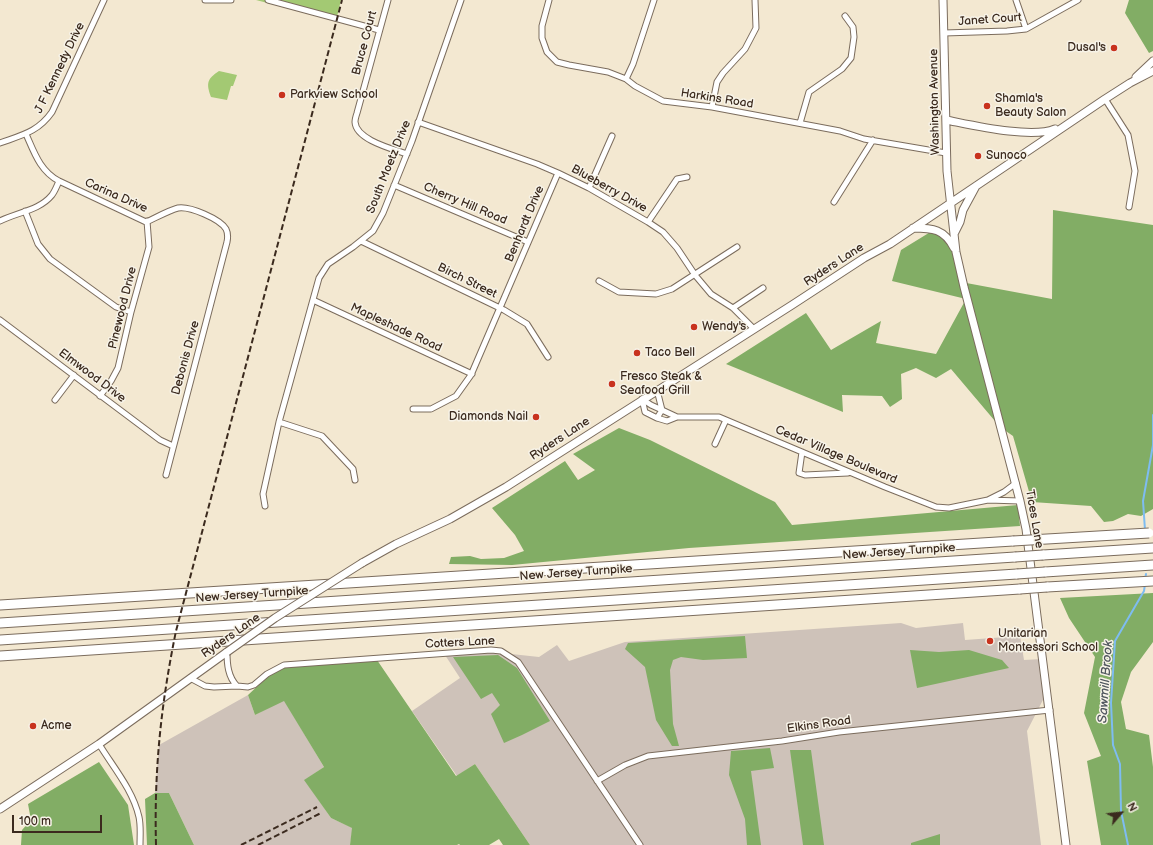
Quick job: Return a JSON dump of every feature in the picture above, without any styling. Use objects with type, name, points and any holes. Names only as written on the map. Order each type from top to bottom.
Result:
[{"type":"highway","name":"New Jersey Turnpike","points":[[0,605],[1013,542],[1151,532]]},
{"type":"highway","name":"New Jersey Turnpike","points":[[0,623],[1153,548]]},
{"type":"highway","points":[[0,640],[1153,565]]},
{"type":"highway","points":[[0,656],[1153,581]]},
{"type":"main road","name":"Washington Avenue","points":[[943,0],[946,153],[950,203]]},
{"type":"main road","name":"Ryders Lane","points":[[1130,83],[1153,61]]},
{"type":"main road","name":"Ryders Lane","points":[[0,809],[99,744],[275,618],[362,563],[396,544],[472,507],[864,258],[890,244],[1105,99],[1130,83],[1153,71]]},
{"type":"main road","points":[[946,120],[1002,130],[1032,132],[1051,131],[1064,126]]},
{"type":"main road","points":[[954,234],[960,222],[963,210],[977,184]]},
{"type":"main road","name":"Tices Lane","points":[[950,203],[956,252],[1016,483],[1026,529],[1066,845]]},
{"type":"main road","points":[[913,228],[928,228],[940,232],[950,240],[956,252]]},
{"type":"street","name":"J F Kennedy Drive","points":[[0,143],[26,134],[45,122],[52,112],[104,0]]},
{"type":"street","points":[[205,0],[231,0]]},
{"type":"street","points":[[268,0],[379,30]]},
{"type":"street","name":"Bruce Court","points":[[388,0],[355,124],[359,132],[367,138],[407,154]]},
{"type":"street","name":"South Moetz Drive","points":[[265,506],[263,494],[279,422],[319,278],[328,264],[373,231],[383,213],[407,154],[460,0]]},
{"type":"street","name":"Harkins Road","points":[[550,0],[542,26],[542,38],[547,52],[557,62],[608,72],[626,79],[635,86],[663,101],[712,107],[800,123],[840,131],[873,140],[946,153]]},
{"type":"street","points":[[626,79],[633,64],[654,0]]},
{"type":"street","points":[[712,107],[717,82],[722,73],[745,49],[756,28],[755,0]]},
{"type":"street","points":[[1016,0],[1026,29]]},
{"type":"street","name":"Janet Court","points":[[944,33],[1026,29],[1078,0]]},
{"type":"street","points":[[800,123],[809,92],[842,69],[851,58],[854,32],[853,27],[845,16]]},
{"type":"street","points":[[1105,99],[1128,135],[1136,171],[1129,207]]},
{"type":"street","name":"Blueberry Drive","points":[[418,122],[537,164],[558,173],[590,188],[648,222],[663,232],[677,248],[711,294],[733,308],[754,329]]},
{"type":"street","name":"Carina Drive","points":[[26,134],[41,165],[52,177],[59,181],[147,221],[179,208],[200,212],[222,224],[228,234],[226,245]]},
{"type":"street","points":[[590,188],[612,136]]},
{"type":"street","points":[[834,202],[873,140]]},
{"type":"street","name":"Benhardt Drive","points":[[413,409],[431,409],[456,396],[472,374],[558,173]]},
{"type":"street","points":[[648,222],[677,179],[687,177]]},
{"type":"street","points":[[0,221],[7,217],[39,206],[52,194],[59,181]]},
{"type":"street","name":"Cherry Hill Road","points":[[394,185],[528,242]]},
{"type":"street","points":[[25,211],[38,244],[50,259],[116,307],[132,312]]},
{"type":"street","name":"Pinewood Drive","points":[[100,396],[118,368],[150,247],[147,221]]},
{"type":"street","name":"Birch Street","points":[[361,241],[500,308],[526,324],[548,357]]},
{"type":"street","name":"Debonis Drive","points":[[166,475],[226,245]]},
{"type":"street","points":[[600,281],[619,292],[656,294],[672,289],[737,247]]},
{"type":"street","points":[[733,308],[763,288]]},
{"type":"street","name":"Mapleshade Road","points":[[312,300],[472,374]]},
{"type":"street","name":"Elmwood Drive","points":[[0,320],[160,440],[174,446]]},
{"type":"street","points":[[55,400],[74,375]]},
{"type":"street","points":[[642,400],[645,412],[657,418],[662,410],[657,390]]},
{"type":"street","name":"Cedar Village Boulevard","points":[[642,400],[677,417]]},
{"type":"street","name":"Cedar Village Boulevard","points":[[657,418],[667,421],[677,417],[712,416],[726,420],[936,507],[949,508],[988,500],[1020,501]]},
{"type":"street","points":[[715,444],[726,420]]},
{"type":"street","points":[[279,422],[322,436],[353,469],[355,480]]},
{"type":"street","points":[[802,452],[799,473],[801,474],[850,472]]},
{"type":"street","name":"Cedar Village Boulevard","points":[[988,500],[1016,483]]},
{"type":"street","name":"Cotters Lane","points":[[190,678],[205,686],[248,687],[254,686],[268,674],[284,665],[491,650],[501,651],[518,662],[640,845]]},
{"type":"street","points":[[227,652],[227,666],[229,673],[232,681],[237,686]]},
{"type":"street","name":"Elkins Road","points":[[597,781],[625,765],[648,756],[782,741],[839,732],[1050,710]]},
{"type":"street","points":[[99,744],[131,795],[136,807],[140,819],[140,845]]},
{"type":"shaded area","points":[[901,623],[916,628],[963,623],[965,640],[1020,636],[1024,660],[1042,659],[1046,694],[1027,731],[1041,845],[530,845],[475,764],[457,776],[412,711],[460,678],[445,655],[493,652],[539,657],[557,645],[569,661],[625,642]]},
{"type":"shaded area","points":[[248,695],[255,715],[284,700],[324,767],[305,780],[331,818],[353,828],[350,845],[194,845],[169,793],[155,793],[159,745]]},
{"type":"green space","points":[[256,0],[341,0],[336,21]]},
{"type":"green space","points":[[1129,0],[1153,0],[1153,51],[1149,53],[1125,13]]},
{"type":"green space","points":[[219,71],[237,75],[233,86],[231,86],[227,100],[211,97],[209,92],[208,85],[210,79]]},
{"type":"green space","points":[[1053,210],[1153,225],[1153,509],[1141,516],[1128,514],[1113,521],[1104,522],[1091,506],[1032,502],[1013,436],[1000,427],[951,369],[936,378],[916,368],[901,374],[902,399],[890,407],[882,396],[842,395],[843,412],[726,364],[806,313],[831,350],[881,321],[876,343],[936,354],[966,299],[892,281],[901,250],[932,231],[954,245],[961,282],[1052,299]]},
{"type":"green space","points":[[619,428],[650,440],[775,502],[792,525],[1018,505],[1020,526],[689,548],[512,565],[449,564],[451,557],[470,556],[481,559],[504,558],[524,551],[515,535],[492,508],[565,461],[578,480],[595,470],[573,454]]},
{"type":"green space","points":[[1153,593],[1153,642],[1131,672],[1121,702],[1126,729],[1149,735],[1153,767],[1153,845],[1101,845],[1087,761],[1101,756],[1084,713],[1095,657],[1069,618],[1060,598]]},
{"type":"green space","points":[[745,636],[747,658],[703,660],[681,657],[673,660],[670,670],[673,724],[679,746],[672,746],[656,720],[645,667],[625,649],[628,643]]},
{"type":"green space","points":[[910,650],[939,652],[969,650],[1002,660],[1009,668],[917,688]]},
{"type":"green space","points":[[498,655],[517,668],[550,721],[504,743],[491,714],[500,705],[492,693],[481,699],[453,657]]},
{"type":"green space","points":[[377,660],[456,776],[475,764],[530,845],[503,845],[499,839],[489,845],[350,845],[352,828],[331,818],[304,780],[324,767],[284,701],[255,715],[248,695],[278,667]]},
{"type":"green space","points":[[770,748],[774,768],[751,771],[761,845],[747,845],[745,819],[729,775],[731,751]]},
{"type":"green space","points":[[790,750],[811,750],[824,845],[803,845]]},
{"type":"green space","points":[[99,762],[128,805],[134,845],[21,845],[22,830],[31,820],[28,804]]},
{"type":"green space","points":[[155,793],[169,793],[194,845],[147,845],[145,799]]},
{"type":"green space","points":[[940,834],[940,845],[911,845],[911,843]]},
{"type":"waterway","name":"Sawmill Brook","points":[[1153,415],[1153,445]]},
{"type":"waterway","name":"Sawmill Brook","points":[[1145,530],[1143,501],[1153,445]]},
{"type":"waterway","name":"Sawmill Brook","points":[[1145,580],[1146,574]]},
{"type":"waterway","name":"Sawmill Brook","points":[[1128,845],[1121,811],[1120,764],[1113,745],[1111,703],[1115,641],[1144,591],[1145,584]]},
{"type":"railway","points":[[156,845],[157,764],[166,685],[176,631],[342,0]]},
{"type":"railway","points":[[241,845],[317,807]]},
{"type":"railway","points":[[258,845],[321,813]]},
{"type":"place","name":"Dusal's","points":[[1114,48]]},
{"type":"place","name":"Parkview School","points":[[282,95]]},
{"type":"place","name":"Shamla's Beauty Salon","points":[[987,106]]},
{"type":"place","name":"Sunoco","points":[[978,156]]},
{"type":"place","name":"Wendy's","points":[[694,327]]},
{"type":"place","name":"Taco Bell","points":[[637,353]]},
{"type":"place","name":"Fresco Steak & Seafood Grill","points":[[612,384]]},
{"type":"place","name":"Diamonds Nail","points":[[536,417]]},
{"type":"place","name":"Unitarian Montessori School","points":[[990,641]]},
{"type":"place","name":"Acme","points":[[33,726]]}]
